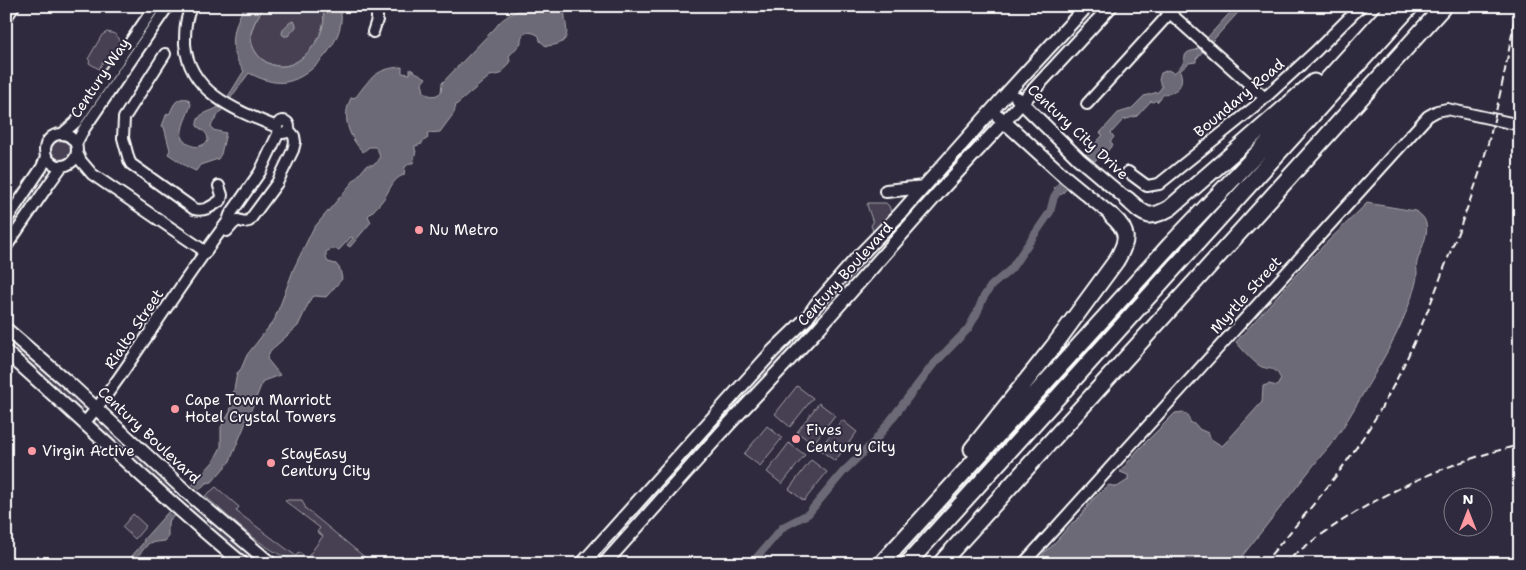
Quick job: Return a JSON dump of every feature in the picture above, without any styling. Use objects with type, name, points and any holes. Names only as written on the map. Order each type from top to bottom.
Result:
[{"type":"highway","points":[[1125,198],[1142,213],[1149,216],[1158,215],[1170,208],[1318,78],[1388,6]]},
{"type":"highway","points":[[881,564],[1170,245],[1318,90],[1394,6]]},
{"type":"highway","points":[[907,564],[1412,6]]},
{"type":"highway","points":[[940,564],[1444,6]]},
{"type":"highway","points":[[881,564],[1053,346],[1116,260],[1123,248],[1126,237],[1122,226],[1111,215]]},
{"type":"main road","points":[[6,16],[13,6]]},
{"type":"main road","name":"Century Boulevard","points":[[582,564],[1087,6]]},
{"type":"main road","name":"Century Boulevard","points":[[604,564],[742,410],[818,329],[940,191],[1111,6]]},
{"type":"main road","name":"Century City Drive","points":[[1009,91],[1084,163],[1125,198]]},
{"type":"main road","points":[[992,111],[1068,180],[1111,215]]},
{"type":"main road","points":[[886,191],[924,187]]},
{"type":"main road","name":"Century Boulevard","points":[[6,329],[267,562]]},
{"type":"main road","points":[[6,352],[243,564]]},
{"type":"street","name":"Century Way","points":[[62,134],[76,122],[155,6]]},
{"type":"street","name":"Century Way","points":[[77,148],[84,129],[168,6]]},
{"type":"street","points":[[192,6],[186,22],[186,52],[191,67],[199,80],[209,91],[225,103],[294,136],[295,142],[277,183],[249,221],[244,222],[234,218],[215,205]]},
{"type":"street","points":[[373,32],[377,20],[377,6]]},
{"type":"street","name":"Boundary Road","points":[[1128,172],[1147,186],[1159,184],[1264,98],[1316,52],[1361,6]]},
{"type":"street","points":[[1087,104],[1166,9],[1264,98]]},
{"type":"street","points":[[165,54],[124,118],[123,138],[128,158],[131,164],[194,209],[202,210],[215,205],[222,196],[219,186]]},
{"type":"street","name":"Myrtle Street","points":[[1022,564],[1428,116],[1437,111],[1447,110],[1520,125]]},
{"type":"street","name":"Rialto Street","points":[[85,422],[121,377],[188,275],[228,221],[234,218],[282,130]]},
{"type":"street","points":[[6,221],[42,167],[46,156],[45,148],[48,140],[55,135],[62,134],[71,137],[81,161],[92,174],[206,252]]},
{"type":"street","points":[[6,247],[49,184],[64,166],[73,161],[77,148]]},
{"type":"street","points":[[46,156],[53,164],[92,174]]},
{"type":"shaded area","points":[[245,6],[265,6],[253,26],[251,41],[257,54],[275,66],[295,63],[311,49],[319,37],[323,25],[322,6],[339,6],[341,17],[340,29],[335,41],[318,64],[297,79],[286,82],[272,82],[249,73],[211,125],[213,130],[226,133],[221,154],[218,159],[200,165],[196,171],[168,154],[170,150],[164,127],[162,126],[167,113],[170,113],[176,102],[181,99],[188,99],[191,104],[183,125],[182,139],[188,144],[195,146],[201,146],[208,141],[206,134],[197,126],[197,121],[201,115],[221,104],[244,71],[236,55],[234,39],[237,22]]},
{"type":"shaded area","points":[[265,6],[322,6],[324,20],[319,37],[311,49],[295,63],[275,66],[262,59],[253,48],[251,41],[252,30],[256,19]]},
{"type":"shaded area","points":[[525,6],[565,6],[566,38],[556,45],[546,46],[536,34],[530,32],[524,34],[521,43],[509,56],[510,61],[501,74],[490,76],[456,105],[454,113],[440,132],[428,133],[428,138],[422,144],[415,146],[416,151],[413,163],[405,167],[404,175],[396,179],[382,201],[368,216],[371,222],[350,247],[347,245],[353,238],[351,237],[339,250],[332,249],[326,252],[328,262],[336,264],[340,269],[342,279],[326,297],[315,296],[311,298],[298,326],[270,351],[267,359],[280,375],[263,381],[230,461],[212,482],[206,483],[168,522],[168,538],[165,541],[149,543],[131,564],[125,564],[143,543],[144,539],[213,462],[221,447],[221,427],[230,412],[237,373],[241,369],[247,355],[275,319],[294,268],[313,229],[367,165],[375,164],[379,159],[379,153],[375,147],[369,147],[363,152],[350,134],[347,113],[351,98],[356,97],[375,75],[386,69],[402,67],[402,73],[410,74],[410,69],[426,78],[422,83],[424,92],[431,96],[437,95],[441,92],[442,83],[496,27],[505,18]]},
{"type":"shaded area","points":[[1236,6],[1244,6],[1196,59],[1196,62],[1189,63],[1180,71],[1181,84],[1179,87],[1173,92],[1164,94],[1157,102],[1156,100],[1151,101],[1137,116],[1123,120],[1111,133],[1114,137],[1110,142],[1113,144],[1102,158],[1099,156],[1095,161],[1090,162],[1061,195],[1054,188],[1103,135],[1100,133],[1118,113],[1131,109],[1144,96],[1158,92],[1162,87],[1159,80],[1161,73],[1168,70],[1174,73],[1182,64],[1186,54],[1196,50]]},
{"type":"shaded area","points":[[293,21],[296,27],[288,36],[284,36],[282,32],[284,28]]},
{"type":"shaded area","points":[[107,32],[116,34],[120,43],[118,49],[105,63],[103,62],[99,69],[89,63],[88,59],[102,35]]},
{"type":"shaded area","points":[[61,138],[70,141],[73,150],[70,159],[61,162],[52,159],[49,150],[52,141]]},
{"type":"shaded area","points":[[962,159],[928,196],[924,192],[935,179]]},
{"type":"shaded area","points":[[868,203],[886,203],[892,215],[874,235],[871,225],[873,223],[867,205]]},
{"type":"shaded area","points":[[1367,203],[1415,211],[1425,221],[1427,227],[1426,234],[1417,262],[1416,282],[1407,310],[1382,362],[1337,436],[1236,564],[1037,564],[1045,551],[1079,518],[1092,500],[1109,485],[1117,487],[1128,480],[1128,475],[1120,472],[1138,450],[1175,413],[1183,412],[1188,415],[1190,422],[1208,433],[1211,439],[1222,446],[1227,441],[1262,402],[1263,386],[1269,384],[1277,386],[1281,379],[1277,372],[1256,363],[1236,342],[1314,255]]},
{"type":"shaded area","points":[[902,220],[906,223],[838,296],[833,292],[856,265],[875,249]]},
{"type":"shaded area","points":[[810,322],[814,326],[737,407],[733,402],[777,354]]},
{"type":"shaded area","points":[[6,333],[87,408],[75,408],[6,348]]},
{"type":"shaded area","points":[[797,386],[813,398],[790,427],[775,414]]},
{"type":"shaded area","points":[[819,403],[835,415],[813,444],[797,432]]},
{"type":"shaded area","points":[[98,418],[264,564],[247,564],[139,467],[130,455],[95,423],[95,420]]},
{"type":"shaded area","points":[[842,420],[857,432],[835,461],[819,449]]},
{"type":"shaded area","points":[[767,426],[782,438],[760,466],[744,454]]},
{"type":"shaded area","points":[[710,427],[715,430],[714,435],[694,460],[669,481],[640,514],[636,510]]},
{"type":"shaded area","points":[[789,443],[805,455],[782,484],[767,472]]},
{"type":"shaded area","points":[[811,460],[827,472],[804,501],[789,489]]},
{"type":"shaded area","points":[[216,487],[239,507],[236,511],[296,556],[299,552],[307,558],[323,536],[317,532],[320,528],[286,500],[302,500],[306,509],[373,564],[332,565],[307,564],[293,561],[253,537],[205,496]]},
{"type":"shaded area","points":[[133,514],[146,526],[135,539],[122,527]]},
{"type":"pier","points":[[1075,163],[1085,171],[1068,188],[1060,181]]},
{"type":"pier","points":[[191,484],[201,492],[176,518],[167,511]]},
{"type":"waterway","points":[[751,564],[783,527],[808,514],[843,472],[874,442],[932,366],[968,329],[991,286],[1011,269],[1050,212],[1054,197],[1058,191]]},
{"type":"railway","points":[[1263,564],[1324,491],[1358,445],[1394,385],[1414,344],[1463,219],[1484,158],[1494,121],[1517,6]]},
{"type":"railway","points":[[1283,564],[1337,524],[1395,491],[1425,476],[1456,464],[1520,445]]},
{"type":"place","name":"Nu Metro","points":[[419,230]]},
{"type":"place","name":"Cape Town Marriott Hotel Crystal Towers","points":[[175,409]]},
{"type":"place","name":"Fives Century City","points":[[796,439]]},
{"type":"place","name":"Virgin Active","points":[[32,451]]},
{"type":"place","name":"StayEasy Century City","points":[[271,463]]}]
